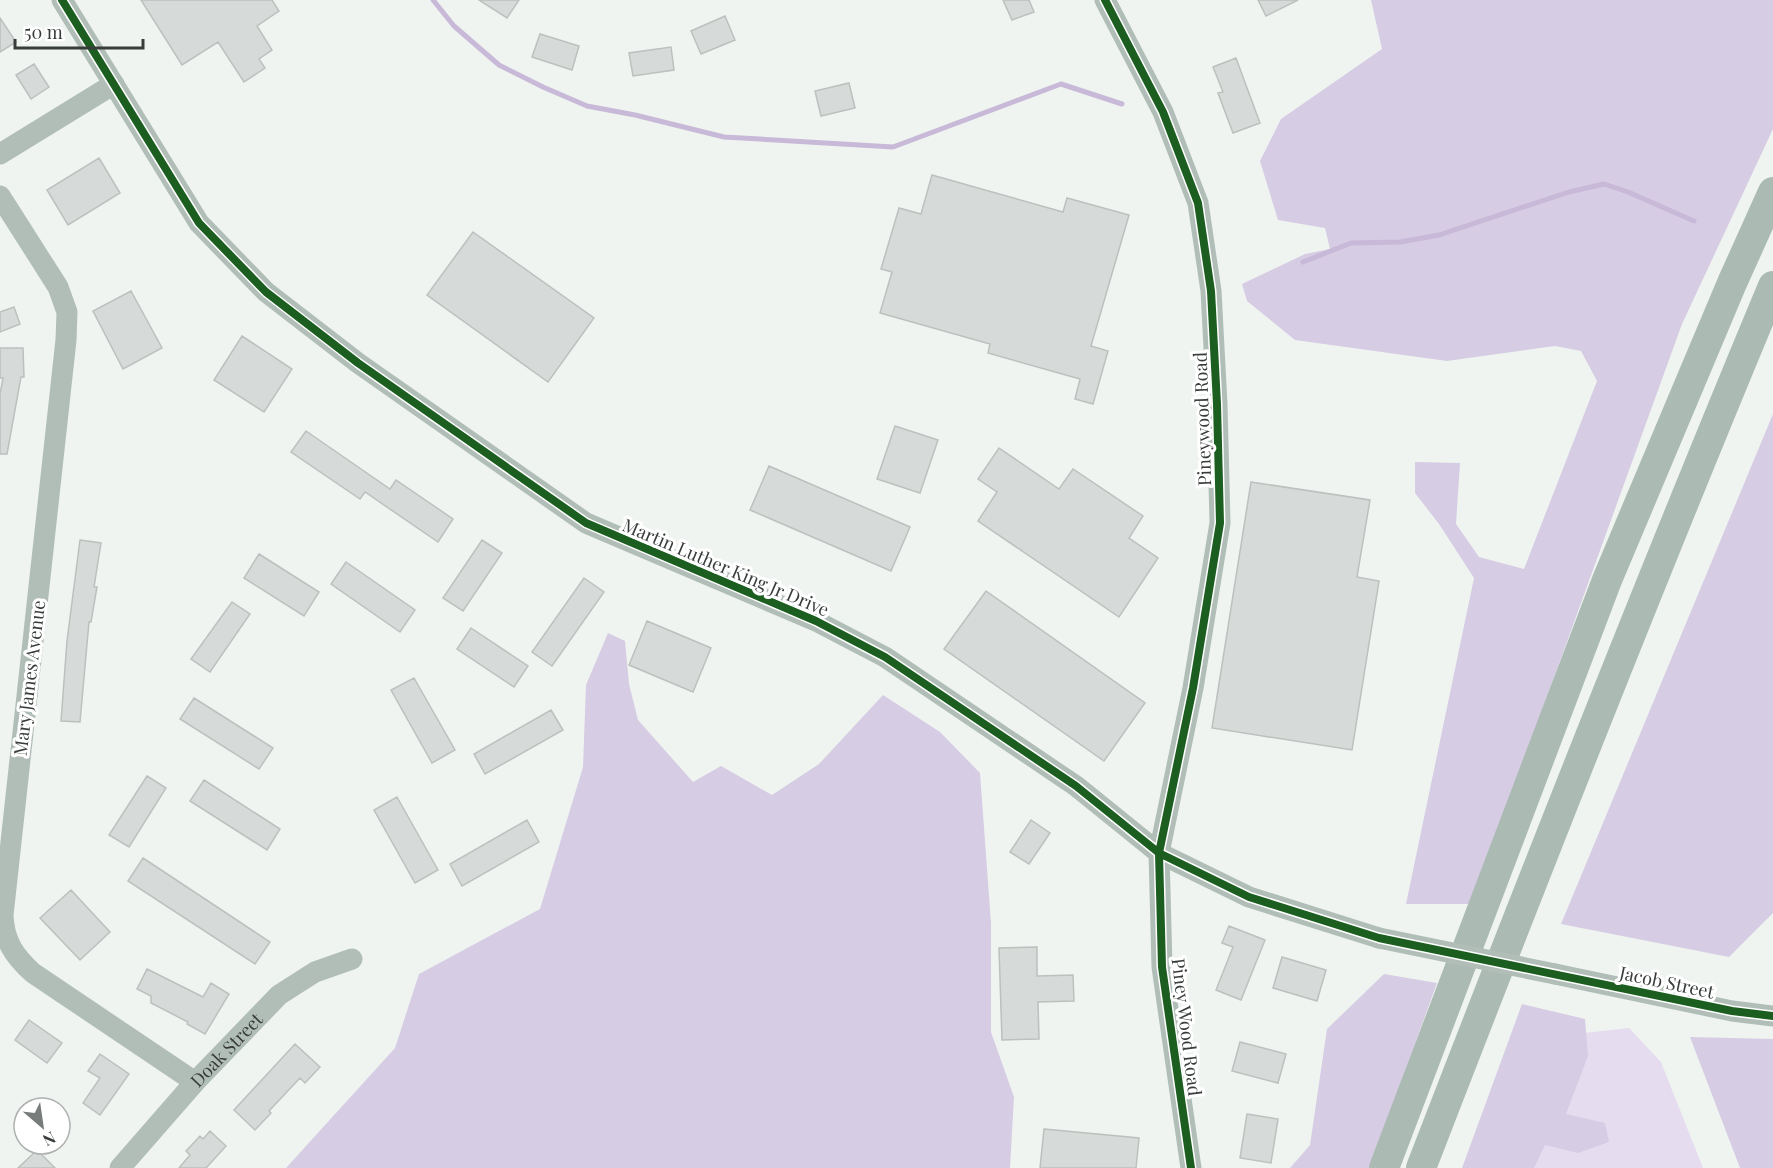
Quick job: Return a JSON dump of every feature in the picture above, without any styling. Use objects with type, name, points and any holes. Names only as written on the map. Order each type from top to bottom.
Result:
[{"type":"highway","points":[[1384,1168],[1607,580],[1732,283],[1773,192]]},
{"type":"highway","points":[[1421,1168],[1575,772],[1696,469],[1773,286]]},
{"type":"street","name":"Martin Luther King Jr Drive","points":[[62,0],[199,223],[266,292],[358,363],[585,523],[816,621],[885,657],[1076,786],[1159,853],[1249,897],[1378,938],[1555,975]]},
{"type":"street","name":"Pineywood Road","points":[[1105,0],[1163,112],[1198,202],[1211,291],[1220,523],[1193,688],[1159,853]]},
{"type":"street","points":[[0,154],[114,84]]},
{"type":"street","name":"Mary James Avenue","points":[[0,196],[58,287],[67,312],[66,340],[3,929],[9,947],[33,974],[195,1082]]},
{"type":"street","name":"Piney Wood Road","points":[[1159,853],[1162,968],[1191,1168]]},
{"type":"street","name":"Doak Street","points":[[120,1168],[195,1082],[279,994],[315,972],[352,959]]},
{"type":"street","name":"Jacob Street","points":[[1555,975],[1732,1011],[1773,1016]]},
{"type":"shaded area","points":[[1371,0],[1773,0],[1773,129],[1682,324],[1472,904],[1406,904],[1474,578],[1439,524],[1415,493],[1415,462],[1460,463],[1456,524],[1479,557],[1524,569],[1597,381],[1581,351],[1555,346],[1447,361],[1295,340],[1247,301],[1242,284],[1305,254],[1330,249],[1325,228],[1278,220],[1260,161],[1281,119],[1382,49]]},
{"type":"shaded area","points":[[1773,414],[1773,913],[1729,957],[1561,924]]},
{"type":"shaded area","points":[[608,633],[625,641],[629,684],[638,720],[693,782],[721,766],[772,795],[819,764],[883,695],[940,732],[980,773],[991,923],[991,1032],[1014,1097],[1010,1168],[286,1168],[395,1048],[419,974],[540,909],[583,767],[586,685]]},
{"type":"shaded area","points":[[1384,974],[1437,983],[1370,1168],[1290,1168],[1310,1145],[1327,1029]]},
{"type":"shaded area","points":[[1522,1004],[1585,1019],[1588,1056],[1566,1114],[1605,1123],[1609,1142],[1578,1153],[1545,1145],[1534,1168],[1462,1168]]},
{"type":"shaded area","points":[[1629,1028],[1661,1062],[1703,1168],[1523,1168],[1584,1033]]},
{"type":"shaded area","points":[[1690,1037],[1773,1039],[1773,1168],[1740,1168]]},
{"type":"building","points":[[141,0],[272,0],[279,11],[257,26],[272,50],[259,59],[265,68],[244,82],[218,42],[182,65]]},
{"type":"building","points":[[479,0],[519,0],[507,18]]},
{"type":"building","points":[[1003,0],[1029,0],[1034,12],[1012,20]]},
{"type":"building","points":[[1258,0],[1298,0],[1266,16]]},
{"type":"building","points":[[725,16],[735,40],[701,54],[691,31]]},
{"type":"building","points":[[0,18],[16,42],[0,52]]},
{"type":"building","points":[[540,34],[579,46],[572,70],[532,57]]},
{"type":"building","points":[[671,47],[674,70],[633,76],[629,53]]},
{"type":"building","points":[[1236,58],[1260,123],[1233,133],[1218,93],[1223,92],[1213,67]]},
{"type":"building","points":[[34,64],[49,87],[31,99],[16,75]]},
{"type":"building","points":[[849,83],[855,108],[821,116],[815,91]]},
{"type":"building","points":[[99,158],[120,193],[68,225],[47,190]]},
{"type":"building","points":[[932,175],[1063,212],[1067,198],[1129,215],[1091,346],[1108,351],[1093,404],[1075,399],[1080,379],[988,353],[990,344],[880,313],[892,272],[881,269],[899,208],[921,214]]},
{"type":"building","points":[[473,232],[594,318],[548,382],[427,295]]},
{"type":"building","points":[[131,291],[162,348],[123,369],[93,311]]},
{"type":"building","points":[[14,307],[20,324],[0,332],[0,312]]},
{"type":"building","points":[[242,336],[292,369],[264,412],[214,380]]},
{"type":"building","points":[[0,348],[23,348],[24,377],[21,377],[7,454],[0,454],[0,394],[3,378],[0,378]]},
{"type":"building","points":[[895,426],[938,440],[920,493],[877,479]]},
{"type":"building","points":[[306,431],[390,489],[396,480],[453,519],[438,542],[365,492],[360,499],[291,452]]},
{"type":"building","points":[[999,448],[1059,489],[1073,469],[1143,516],[1129,538],[1158,558],[1119,617],[978,521],[997,492],[978,479]]},
{"type":"building","points":[[769,466],[910,527],[891,571],[750,510]]},
{"type":"building","points":[[1251,482],[1370,500],[1357,577],[1379,581],[1352,750],[1212,728]]},
{"type":"building","points":[[80,540],[101,543],[94,587],[97,587],[91,622],[89,622],[80,722],[61,721],[67,641]]},
{"type":"building","points":[[482,540],[502,553],[463,611],[443,598]]},
{"type":"building","points":[[259,554],[319,592],[304,616],[244,578]]},
{"type":"building","points":[[346,562],[415,610],[400,632],[331,584]]},
{"type":"building","points":[[584,578],[604,592],[552,666],[532,652]]},
{"type":"building","points":[[986,591],[1145,703],[1104,761],[944,649]]},
{"type":"building","points":[[232,602],[250,614],[210,672],[191,659]]},
{"type":"building","points":[[647,621],[711,648],[693,692],[629,665]]},
{"type":"building","points":[[471,628],[528,666],[514,687],[457,649]]},
{"type":"building","points":[[414,678],[455,750],[432,763],[391,690]]},
{"type":"building","points":[[194,698],[273,748],[259,769],[180,719]]},
{"type":"building","points":[[551,710],[563,730],[485,774],[474,754]]},
{"type":"building","points":[[147,776],[166,788],[129,847],[109,835]]},
{"type":"building","points":[[204,780],[280,829],[267,850],[190,801]]},
{"type":"building","points":[[397,797],[438,870],[415,883],[374,810]]},
{"type":"building","points":[[527,820],[539,842],[462,886],[450,864]]},
{"type":"building","points":[[1031,820],[1050,833],[1029,864],[1010,852]]},
{"type":"building","points":[[143,858],[270,942],[255,964],[128,881]]},
{"type":"building","points":[[71,890],[110,932],[80,960],[40,918]]},
{"type":"building","points":[[1229,926],[1265,940],[1241,1000],[1216,990],[1233,947],[1222,943]]},
{"type":"building","points":[[1037,947],[1037,976],[1073,975],[1074,1001],[1038,1002],[1039,1039],[1002,1040],[999,948]]},
{"type":"building","points":[[1282,957],[1326,970],[1317,1001],[1273,988]]},
{"type":"building","points":[[147,969],[203,997],[211,983],[229,994],[205,1034],[187,1024],[188,1022],[151,1003],[151,996],[137,989]]},
{"type":"building","points":[[29,1020],[62,1043],[47,1063],[15,1040]]},
{"type":"building","points":[[1240,1042],[1286,1054],[1278,1083],[1232,1071]]},
{"type":"building","points":[[295,1044],[320,1067],[305,1083],[300,1078],[269,1111],[271,1113],[255,1130],[234,1110]]},
{"type":"building","points":[[100,1054],[129,1074],[100,1115],[83,1103],[100,1078],[88,1071]]},
{"type":"building","points":[[1247,1114],[1278,1119],[1271,1163],[1240,1158]]},
{"type":"building","points":[[1044,1129],[1139,1138],[1136,1168],[1040,1168]]},
{"type":"building","points":[[210,1131],[226,1146],[206,1168],[179,1168],[190,1155],[186,1151],[200,1136],[203,1139]]},
{"type":"building","points":[[31,1156],[43,1156],[55,1168],[18,1168]]},
{"type":"waterway","points":[[433,0],[454,26],[499,65],[543,87],[587,106],[635,115],[724,137],[893,147],[1061,84],[1122,104]]},
{"type":"waterway","points":[[1303,262],[1351,243],[1400,242],[1439,235],[1569,192],[1604,184],[1694,221]]},
{"type":"cycle path","points":[[62,0],[199,223],[266,292],[358,363],[586,523],[816,621],[885,657],[1076,786],[1159,853],[1249,897],[1379,938],[1732,1011],[1773,1016]]},
{"type":"cycle path","points":[[1105,0],[1163,112],[1198,203],[1211,291],[1220,523],[1193,688],[1159,853],[1162,967],[1191,1168]]}]
